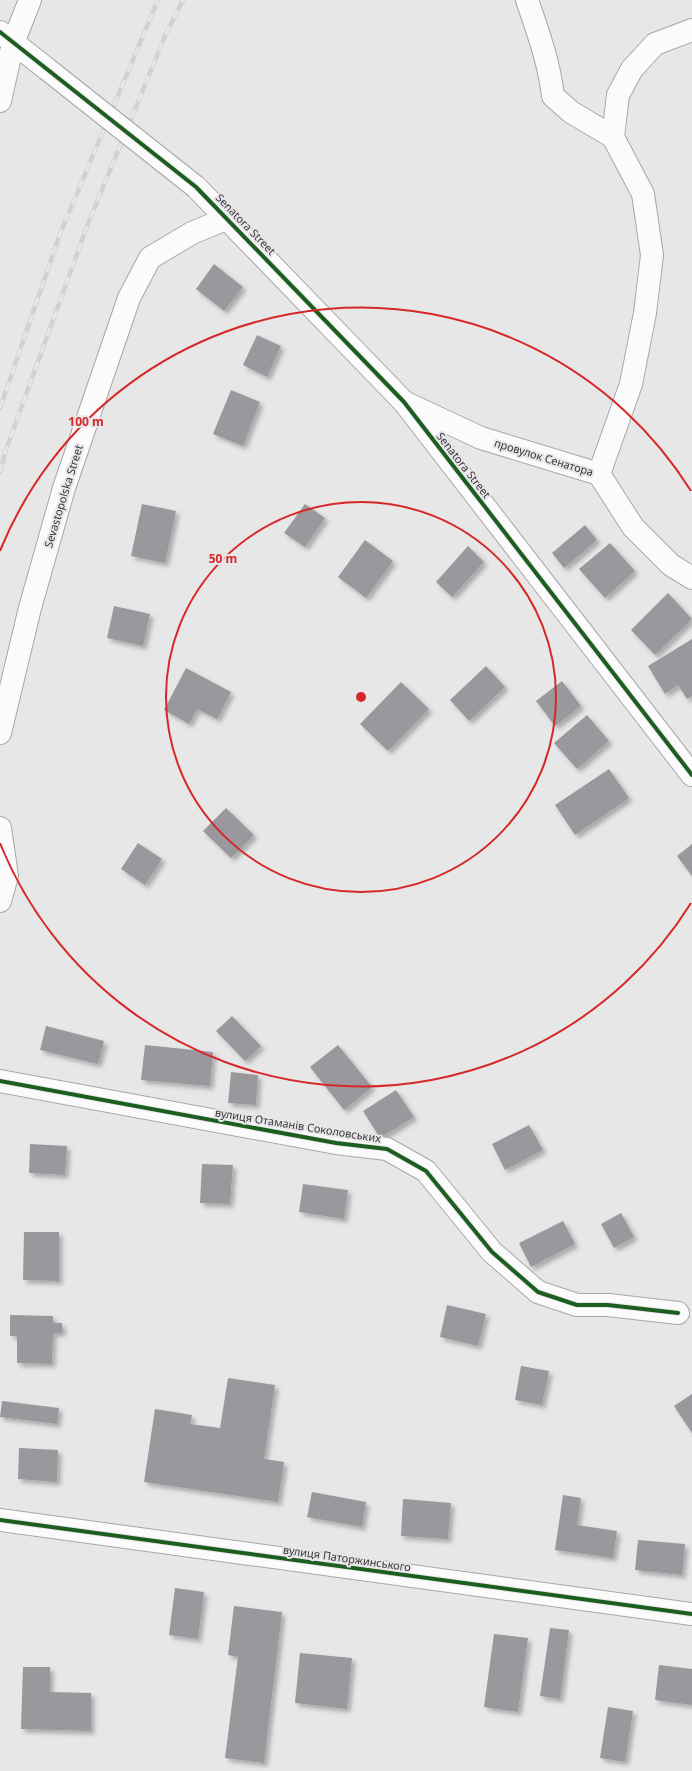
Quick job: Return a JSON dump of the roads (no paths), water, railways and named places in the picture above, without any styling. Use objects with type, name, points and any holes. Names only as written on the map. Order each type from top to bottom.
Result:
[{"type":"street","points":[[0,101],[6,37],[30,0]]},
{"type":"street","points":[[527,0],[543,46],[550,74],[553,96],[571,112],[613,137],[643,194],[652,255],[645,313],[631,384],[599,474]]},
{"type":"street","points":[[613,137],[618,95],[632,69],[655,44],[692,30]]},
{"type":"street","name":"Senatora Street","points":[[6,37],[196,186],[404,402],[692,775]]},
{"type":"street","name":"Sevastopolska Street","points":[[0,733],[30,608],[64,488],[129,298],[150,258],[192,233],[228,218]]},
{"type":"street","name":"провулок Сенатора","points":[[404,402],[480,438],[599,474],[632,526],[671,565],[692,578]]},
{"type":"street","points":[[0,828],[7,876],[0,901]]},
{"type":"street","name":"вулиця Отаманів Соколовських","points":[[0,1081],[336,1143],[387,1149],[426,1171],[492,1252],[538,1292],[577,1305],[608,1305],[678,1313]]},
{"type":"street","name":"вулиця Паторжинського","points":[[0,1520],[692,1614]]},
{"type":"railway","points":[[0,408],[60,234],[158,0]]},
{"type":"railway","points":[[0,472],[6,450],[86,229],[165,36],[183,0]]}]
